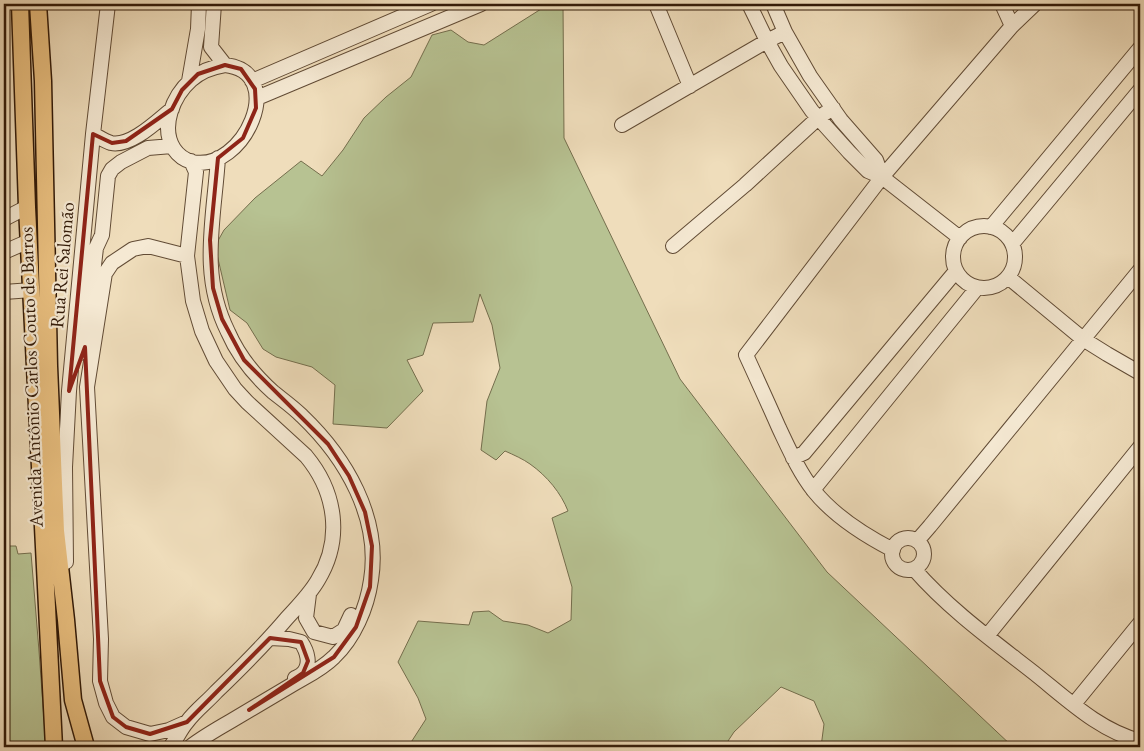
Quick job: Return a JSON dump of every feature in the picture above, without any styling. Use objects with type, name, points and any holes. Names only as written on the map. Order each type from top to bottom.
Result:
[{"type":"main road","name":"Avenida Antônio Carlos Couto de Barros","points":[[20,4],[27,207],[54,747]]},
{"type":"main road","name":"Avenida Antônio Carlos Couto de Barros","points":[[38,4],[43,81],[49,366],[56,531],[73,700],[86,747]]},
{"type":"street","name":"Rua Rei Salomão","points":[[66,620],[65,467],[69,391],[93,134],[108,4]]},
{"type":"street","points":[[189,81],[198,29],[199,4]]},
{"type":"street","points":[[214,4],[211,47],[225,65]]},
{"type":"street","points":[[252,81],[431,4]]},
{"type":"street","points":[[256,98],[481,4]]},
{"type":"street","points":[[656,4],[690,86]]},
{"type":"street","points":[[749,4],[767,41],[796,89],[848,152],[868,171],[882,177],[960,238]]},
{"type":"street","points":[[773,4],[810,76],[858,140],[876,160],[882,177]]},
{"type":"street","points":[[1002,4],[1012,26]]},
{"type":"street","points":[[893,550],[852,526],[813,490],[793,458],[746,355],[882,177],[1012,26],[1034,4]]},
{"type":"street","points":[[622,125],[767,41],[786,32]]},
{"type":"street","points":[[991,227],[1140,48]]},
{"type":"street","points":[[225,65],[241,69],[252,81],[256,98],[253,118],[246,133],[235,146],[218,158],[209,161],[191,162],[177,153],[172,146],[168,129],[172,109],[179,94],[189,81],[207,69],[225,65]]},
{"type":"street","points":[[1012,244],[1140,90]]},
{"type":"street","points":[[673,246],[745,185],[818,118],[833,108]]},
{"type":"street","points":[[93,134],[104,141],[112,143],[126,141],[146,130],[172,109]]},
{"type":"street","points":[[69,391],[82,346],[96,248],[102,235],[108,176],[112,169],[121,162],[148,148],[172,146]]},
{"type":"street","points":[[190,747],[207,735],[312,674],[334,657],[356,627],[364,608],[372,574],[372,546],[369,526],[363,506],[339,459],[315,429],[288,402],[253,372],[235,347],[222,319],[213,288],[210,256],[218,158]]},
{"type":"street","points":[[170,747],[187,722],[270,638],[308,594],[324,569],[333,537],[332,512],[326,488],[320,476],[310,461],[247,402],[225,375],[208,346],[193,301],[187,256],[196,172],[191,162]]},
{"type":"street","points":[[4,219],[27,207]]},
{"type":"street","points":[[984,226],[991,227],[1004,233],[1012,244],[1015,257],[1012,271],[1003,282],[991,288],[977,288],[965,282],[956,271],[954,250],[960,238],[971,230],[984,226]]},
{"type":"street","points":[[4,252],[29,241]]},
{"type":"street","points":[[91,291],[112,263],[133,249],[148,246],[187,256]]},
{"type":"street","points":[[917,541],[1140,270]]},
{"type":"street","points":[[793,458],[804,453],[956,271]]},
{"type":"street","points":[[105,273],[87,387],[100,639],[100,681],[106,704],[113,717],[126,727],[150,734],[169,730],[187,722]]},
{"type":"street","points":[[1008,277],[1083,338],[1140,373]]},
{"type":"street","points":[[813,490],[977,288]]},
{"type":"street","points":[[4,292],[32,290]]},
{"type":"street","points":[[987,636],[1140,447]]},
{"type":"street","points":[[907,538],[917,541],[924,553],[921,562],[914,569],[900,568],[893,560],[893,550],[898,542],[907,538]]},
{"type":"street","points":[[308,594],[306,618],[314,632],[333,637],[344,630],[359,597],[372,546]]},
{"type":"street","points":[[914,569],[928,585],[987,636],[1094,720],[1110,730],[1140,742]]},
{"type":"street","points":[[1074,704],[1140,623]]},
{"type":"street","points":[[249,710],[284,684],[303,673],[308,661],[306,650],[301,642],[270,638]]},
{"type":"highlighted area","points":[[225,65],[241,69],[255,89],[256,108],[243,138],[218,158],[210,240],[213,288],[222,319],[244,360],[328,444],[349,476],[365,512],[372,546],[370,587],[356,627],[334,657],[249,710],[303,673],[308,661],[301,642],[270,638],[187,722],[150,734],[126,727],[113,717],[100,681],[85,347],[69,391],[93,134],[112,143],[126,141],[172,109],[182,90],[198,74]]},
{"type":"green space","points":[[549,4],[563,4],[564,138],[680,379],[827,572],[1013,747],[821,747],[824,724],[814,701],[781,687],[734,732],[724,747],[408,747],[426,719],[418,698],[398,662],[418,621],[469,625],[473,612],[489,611],[503,621],[528,625],[548,633],[571,620],[572,587],[552,518],[568,511],[553,485],[530,464],[505,451],[496,460],[481,450],[487,401],[500,368],[492,325],[480,294],[473,322],[433,323],[423,355],[407,360],[423,391],[387,428],[333,424],[335,385],[312,367],[276,357],[263,349],[247,323],[230,310],[215,246],[224,230],[255,198],[301,161],[322,176],[343,150],[364,118],[411,77],[432,35],[451,30],[468,42],[484,45]]},
{"type":"green space","points":[[4,546],[16,546],[18,554],[31,553],[46,747],[4,747]]}]
